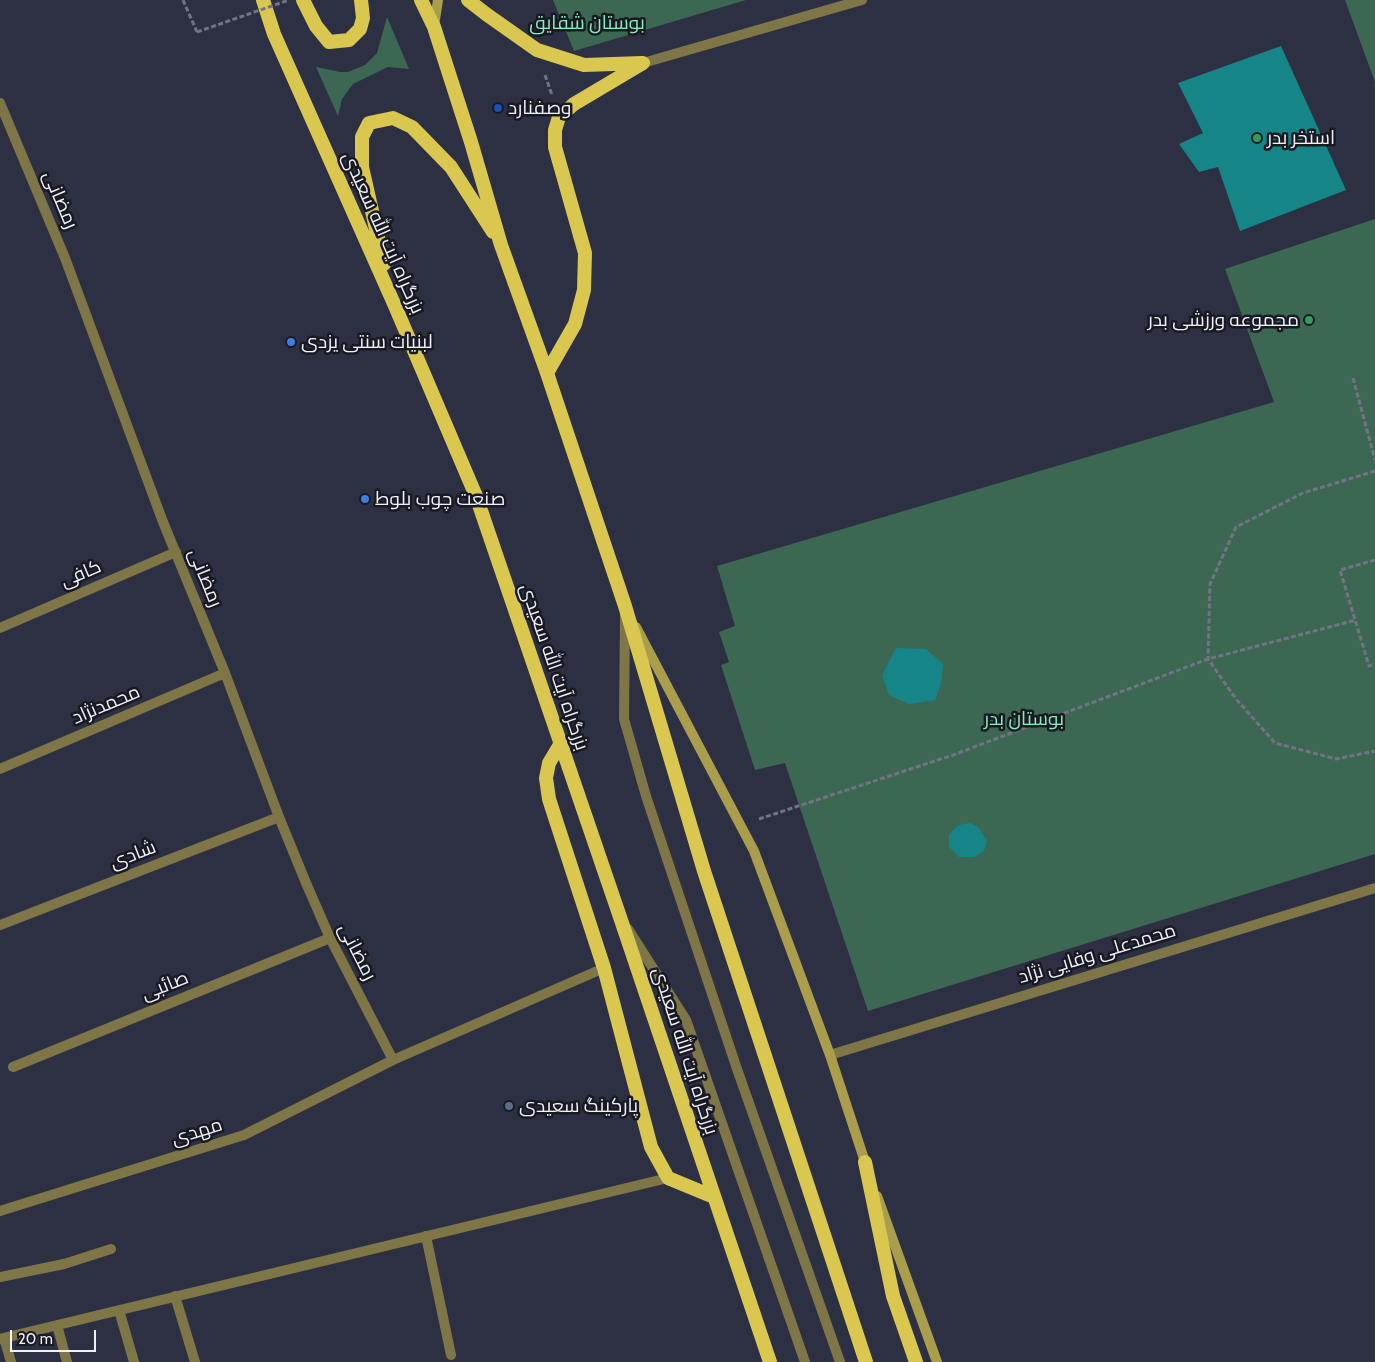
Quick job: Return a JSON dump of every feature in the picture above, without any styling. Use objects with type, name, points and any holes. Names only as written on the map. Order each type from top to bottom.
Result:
[{"type":"highway","name":"بزرگراه آیت الله سعیدی","points":[[263,0],[274,34],[395,306],[476,496],[770,1362]]},
{"type":"highway","points":[[303,0],[316,26],[329,42],[349,40],[360,29],[363,18],[360,0]]},
{"type":"highway","points":[[421,0],[434,27],[501,245],[548,373],[625,606],[704,871],[866,1362]]},
{"type":"highway","points":[[468,0],[537,50],[584,65],[643,63]]},
{"type":"highway","points":[[548,373],[575,324],[584,290],[584,253],[555,147],[555,130],[559,117],[574,104],[643,63]]},
{"type":"highway","points":[[395,306],[375,233],[362,167],[362,136],[369,122],[392,118],[412,127],[451,167],[501,245]]},
{"type":"highway","points":[[560,743],[549,763],[546,778],[549,800],[604,968],[651,1147],[668,1178],[714,1197]]},
{"type":"highway","points":[[865,1162],[893,1296],[916,1362]]},
{"type":"main road","points":[[434,27],[438,0]]},
{"type":"main road","points":[[625,606],[754,851],[830,1055],[865,1162],[937,1362]]},
{"type":"street","points":[[643,63],[862,0]]},
{"type":"street","name":"رمضانی","points":[[0,103],[65,258],[279,817],[330,938],[393,1060]]},
{"type":"street","name":"کافی","points":[[0,628],[176,552]]},
{"type":"street","points":[[625,606],[624,719],[646,796],[700,960],[840,1362]]},
{"type":"street","name":"محمدنژاد","points":[[0,768],[225,673]]},
{"type":"street","name":"شادی","points":[[0,924],[279,817]]},
{"type":"street","name":"محمدعلی وفایی نژاد","points":[[830,1055],[1375,888]]},
{"type":"street","points":[[620,917],[686,1020],[804,1362]]},
{"type":"street","name":"صائبی","points":[[14,1066],[330,938]]},
{"type":"street","name":"مهدی","points":[[0,1211],[244,1136],[393,1060],[604,968]]},
{"type":"street","points":[[11,1362],[2,1338],[668,1178]]},
{"type":"street","points":[[426,1236],[451,1355]]},
{"type":"street","points":[[0,1277],[64,1264],[111,1249]]},
{"type":"street","points":[[175,1296],[194,1362]]},
{"type":"street","points":[[119,1310],[134,1362]]},
{"type":"street","points":[[57,1325],[67,1362]]},
{"type":"path","points":[[183,0],[197,32],[289,0]]},
{"type":"path","points":[[537,50],[559,117]]},
{"type":"path","points":[[1353,378],[1375,460]]},
{"type":"path","points":[[1375,471],[1303,492],[1236,527],[1210,584],[1208,659],[1236,699],[1275,743],[1336,759],[1375,750]]},
{"type":"path","points":[[1375,560],[1340,570],[1369,666],[1375,664]]},
{"type":"path","points":[[741,825],[952,755],[1208,659],[1356,620]]},
{"type":"green space","name":"بوستان شقایق","points":[[553,0],[746,0],[574,51]]},
{"type":"green space","points":[[1345,0],[1375,0],[1375,82]]},
{"type":"green space","points":[[387,17],[409,69],[388,67],[353,84],[342,99],[338,116],[316,67],[348,72],[365,65],[377,53]]},
{"type":"green space","name":"بوستان بدر","points":[[1375,219],[1375,854],[868,1011],[785,763],[755,770],[721,665],[729,662],[719,632],[735,626],[717,566],[1274,402],[1225,269]]},
{"type":"shaded area","name":"استخر بدر","points":[[1281,46],[1346,190],[1240,231],[1218,167],[1199,172],[1179,144],[1203,133],[1178,83]]},
{"type":"shaded area","points":[[896,648],[926,649],[943,664],[941,684],[935,700],[909,704],[889,695],[882,675]]},
{"type":"shaded area","points":[[971,823],[979,828],[987,841],[984,851],[974,857],[959,857],[949,847],[949,835],[958,825]]},
{"type":"place","name":"وصفنارد","points":[[498,108]]},
{"type":"place","name":"استخر بدر","points":[[1257,138]]},
{"type":"place","name":"مجموعه ورزشی بدر","points":[[1309,320]]},
{"type":"place","name":"لبنیات سنتی یزدی","points":[[291,342]]},
{"type":"place","name":"صنعت چوب بلوط","points":[[365,499]]},
{"type":"place","name":"پارکینگ سعیدی","points":[[509,1106]]}]
